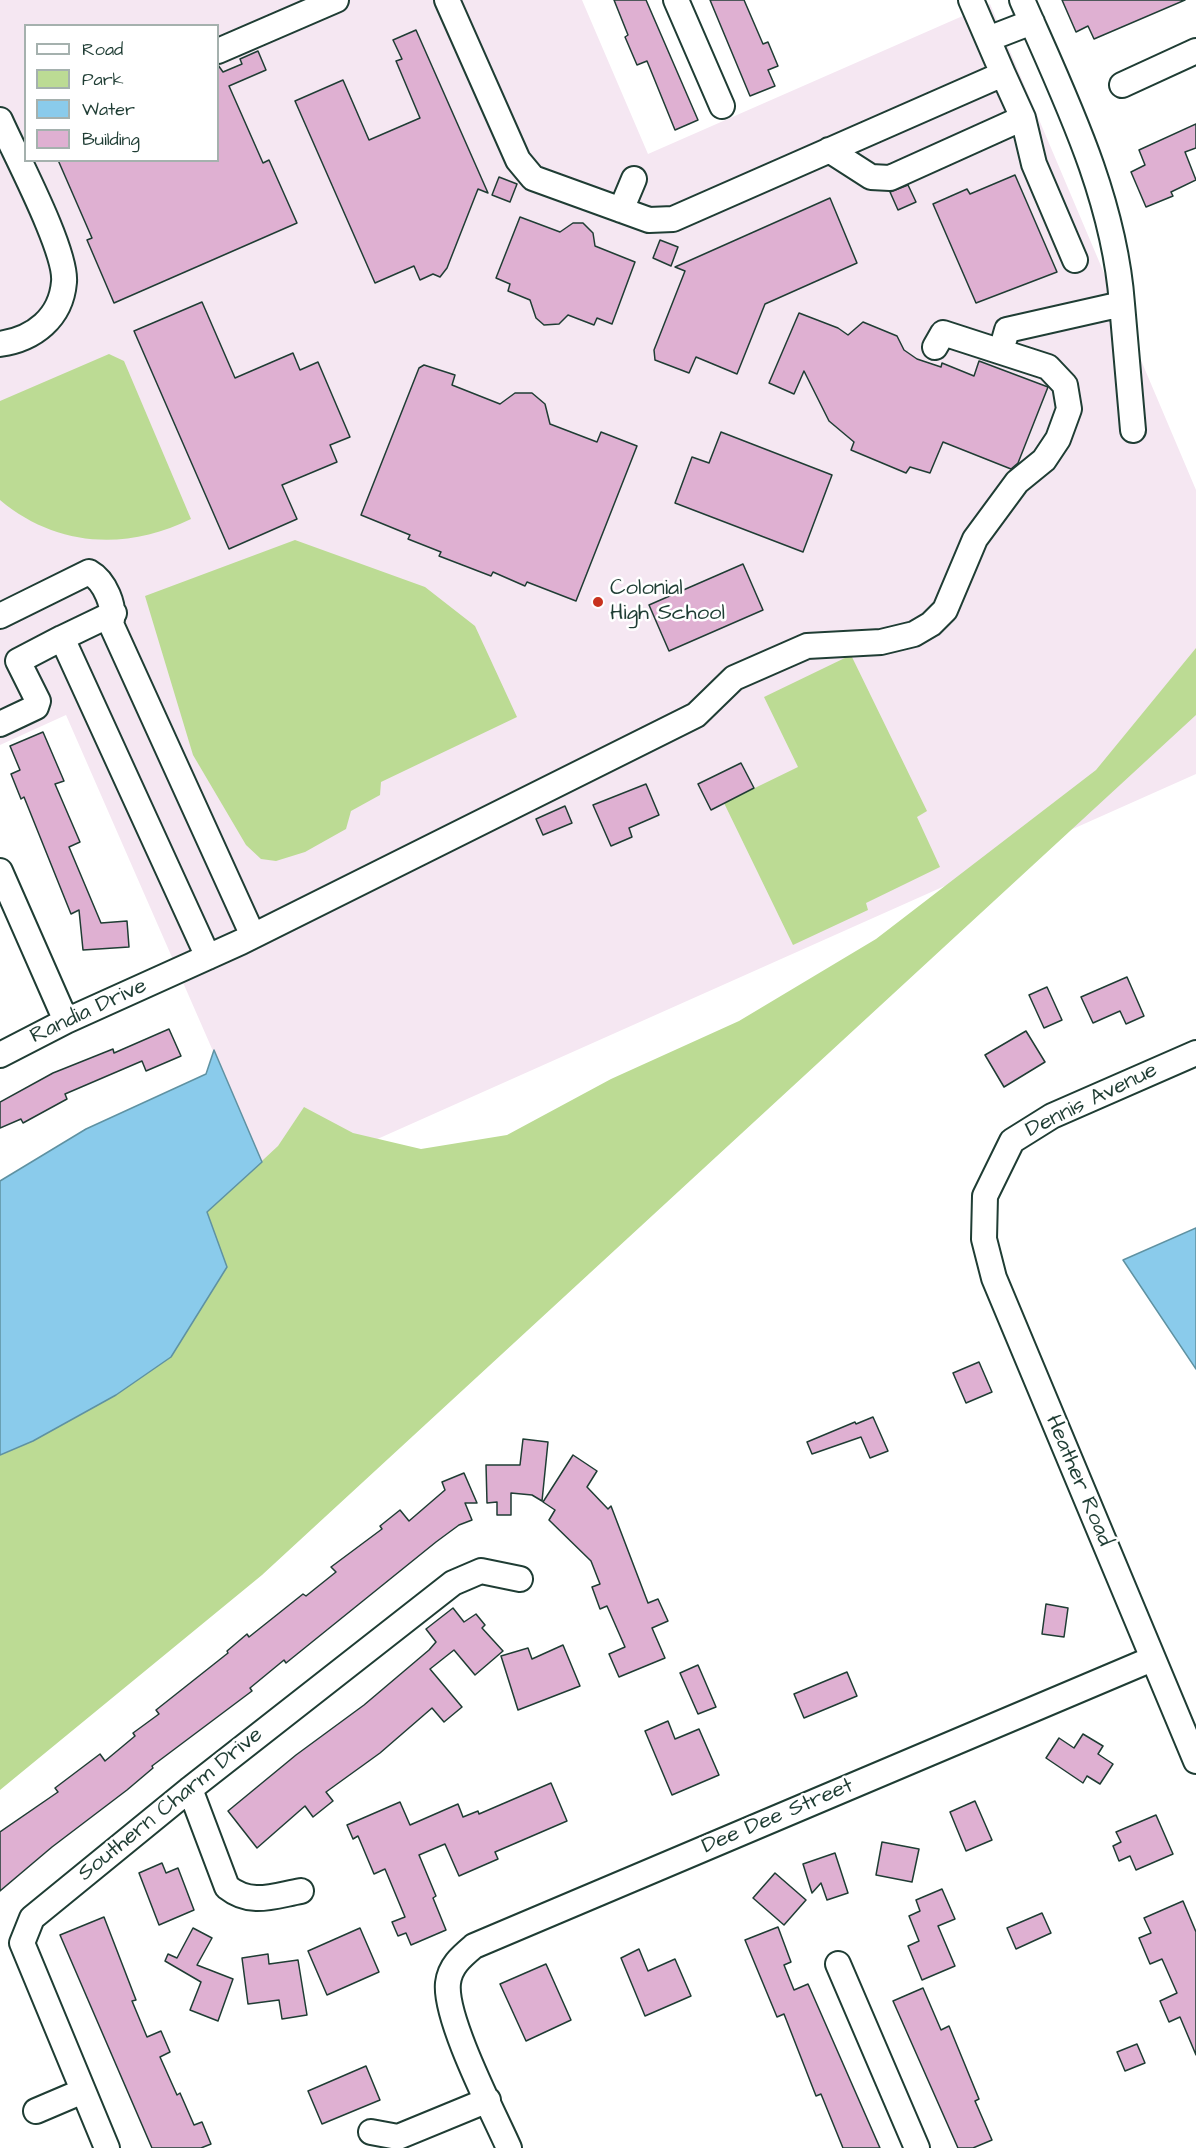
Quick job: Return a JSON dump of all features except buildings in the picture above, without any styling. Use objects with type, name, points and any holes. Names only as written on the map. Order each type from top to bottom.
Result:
[{"type":"street","points":[[219,51],[336,0]]},
{"type":"street","points":[[676,0],[722,106]]},
{"type":"street","points":[[971,0],[1023,118],[1034,164],[1075,260]]},
{"type":"street","points":[[1022,0],[1082,137],[1102,198],[1119,263],[1133,430]]},
{"type":"street","points":[[450,6],[518,160],[533,178],[649,220],[673,219],[1003,74]]},
{"type":"street","points":[[988,39],[1032,22]]},
{"type":"street","points":[[1122,85],[1196,51]]},
{"type":"street","points":[[829,150],[871,177],[890,178],[1023,118]]},
{"type":"street","points":[[0,344],[32,335],[46,324],[58,306],[64,282],[61,260],[9,135]]},
{"type":"street","points":[[621,210],[634,178]]},
{"type":"street","points":[[1001,351],[1007,330],[1122,304]]},
{"type":"street","name":"Randia Drive","points":[[0,1055],[66,1021],[253,936],[696,715],[734,678],[807,646],[881,642],[914,634],[931,624],[945,610],[975,538],[1017,482],[1044,460],[1058,439],[1069,409],[1065,385],[1048,367],[943,333],[935,347]]},
{"type":"street","points":[[0,616],[89,572],[99,578],[114,613],[111,624],[253,936]]},
{"type":"street","points":[[0,724],[36,707],[38,701],[9,666],[114,613]]},
{"type":"street","points":[[62,638],[208,957]]},
{"type":"street","points":[[0,871],[66,1021]]},
{"type":"street","name":"Dennis Avenue","points":[[985,1196],[1012,1141],[1052,1116],[1196,1053]]},
{"type":"street","name":"Heather Road","points":[[985,1196],[984,1239],[994,1278],[1196,1761]]},
{"type":"street","name":"Southern Charm Drive","points":[[107,2148],[22,1942],[32,1918],[190,1789],[453,1583],[481,1571],[520,1579]]},
{"type":"street","name":"Dee Dee Street","points":[[488,2100],[450,2012],[448,1983],[455,1962],[474,1946],[1152,1659]]},
{"type":"street","points":[[190,1789],[227,1887],[240,1897],[254,1899],[301,1891]]},
{"type":"street","points":[[838,1964],[917,2148]]},
{"type":"street","points":[[36,2111],[83,2091]]},
{"type":"street","points":[[371,2132],[398,2137],[488,2100],[509,2148]]},
{"type":"shaded area","name":"Colonial High School","points":[[0,0],[582,0],[648,154],[990,4],[1196,490],[1196,774],[272,1186],[66,715],[0,745]]},
{"type":"green space","points":[[109,354],[124,361],[191,519],[142,536],[92,539],[68,535],[44,527],[22,516],[0,500],[0,401]]},
{"type":"green space","points":[[295,540],[425,587],[475,626],[517,717],[381,782],[380,795],[351,811],[346,829],[305,852],[276,861],[261,859],[246,845],[193,755],[145,596]]},
{"type":"green space","points":[[1196,648],[1196,715],[262,1575],[0,1790],[0,1455],[33,1441],[116,1395],[227,1267],[207,1212],[278,1146],[304,1107],[353,1133],[421,1149],[507,1135],[611,1079],[739,1021],[876,939],[1096,770]]},
{"type":"green space","points":[[851,655],[927,811],[917,817],[940,867],[866,903],[868,910],[793,945],[724,803],[798,767],[764,697]]},
{"type":"water","points":[[214,1050],[262,1162],[207,1212],[227,1267],[171,1357],[116,1395],[33,1441],[0,1455],[0,1181],[86,1129],[206,1074]]},
{"type":"water","points":[[1196,1228],[1196,1369],[1123,1260]]},
{"type":"place","name":"Colonial High School","points":[[598,602]]}]
